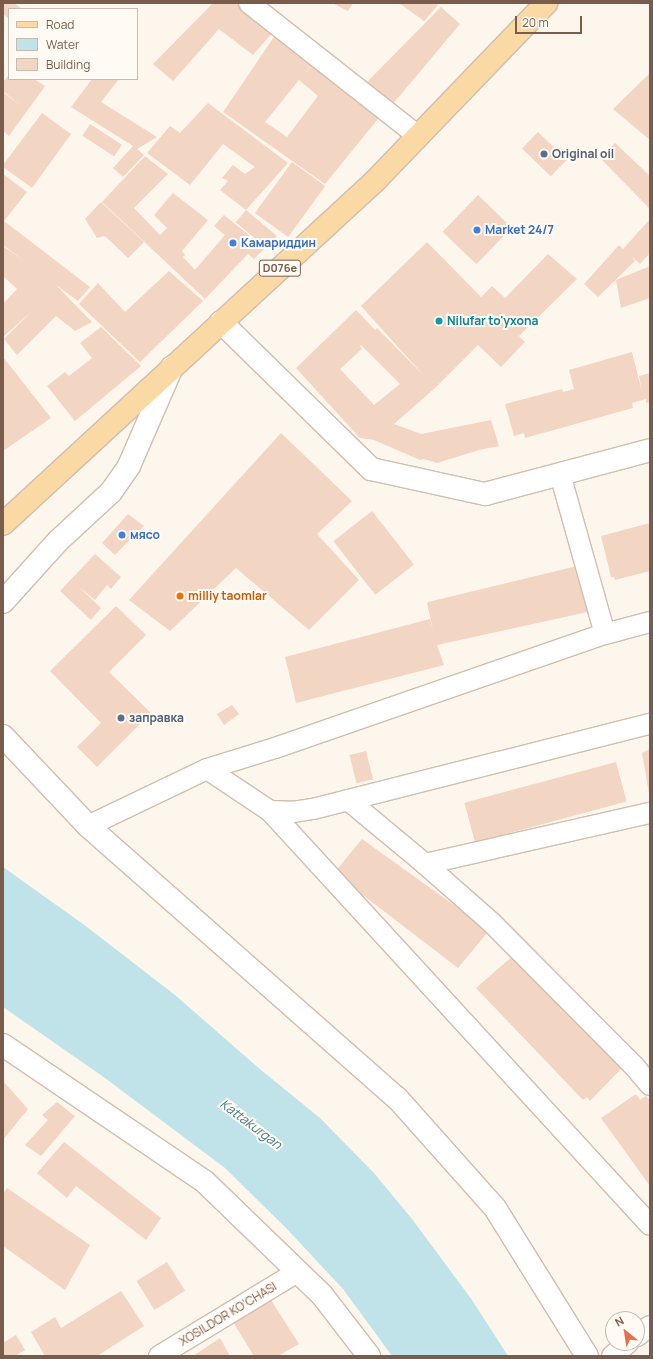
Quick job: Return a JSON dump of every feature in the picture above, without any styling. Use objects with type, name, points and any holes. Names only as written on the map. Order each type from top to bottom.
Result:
[{"type":"main road","name":"D076e","points":[[3,524],[375,181],[546,3]]},
{"type":"street","points":[[249,3],[418,136]]},
{"type":"street","points":[[221,322],[371,469],[484,494],[650,450]]},
{"type":"street","points":[[3,602],[58,541],[114,487],[129,466],[172,367]]},
{"type":"street","points":[[560,474],[605,634]]},
{"type":"street","points":[[88,826],[207,768],[275,748],[605,634],[650,622]]},
{"type":"street","points":[[270,811],[293,812],[313,809],[650,724]]},
{"type":"street","points":[[3,736],[88,826],[397,1098],[495,1208],[587,1356]]},
{"type":"street","points":[[207,768],[270,811],[650,1225]]},
{"type":"street","points":[[348,800],[425,864],[492,923],[634,1066],[650,1085]]},
{"type":"street","points":[[425,864],[650,813]]},
{"type":"street","points":[[3,1045],[205,1182],[322,1295],[369,1356]]},
{"type":"street","name":"XOSILDOR KO’CHASI","points":[[159,1356],[297,1272]]},
{"type":"water","name":"Kattakurgan","points":[[3,867],[83,924],[175,995],[261,1070],[320,1118],[374,1173],[412,1219],[472,1300],[508,1356],[392,1356],[343,1289],[287,1229],[225,1168],[105,1078],[3,1007]]},
{"type":"building","points":[[3,3],[14,3],[21,8],[8,8],[8,18],[3,14]]},
{"type":"building","points":[[213,3],[239,3],[275,30],[253,55],[219,29],[173,81],[153,64]]},
{"type":"building","points":[[332,3],[353,3],[348,11]]},
{"type":"building","points":[[399,3],[435,3],[438,5],[424,21]]},
{"type":"building","points":[[441,7],[460,24],[392,105],[366,83]]},
{"type":"building","points":[[278,31],[315,60],[302,76],[316,60],[382,114],[325,184],[223,112]],"holes":[[[299,80],[318,96],[287,137],[265,122]]]},
{"type":"building","points":[[650,73],[650,140],[613,109]]},
{"type":"building","points":[[8,76],[8,80],[36,80],[45,86],[9,136],[3,131],[3,92],[21,106],[3,91],[3,82]]},
{"type":"building","points":[[91,80],[118,80],[101,102],[157,137],[137,149],[144,155],[123,177],[113,168],[133,146],[71,107]]},
{"type":"building","points":[[208,103],[288,163],[246,210],[220,190],[228,181],[222,178],[233,165],[245,174],[255,167],[223,144],[190,185],[147,153],[170,126],[180,133]]},
{"type":"building","points":[[42,113],[71,134],[32,188],[3,167],[3,165]]},
{"type":"building","points":[[90,124],[122,145],[114,156],[82,136]]},
{"type":"building","name":"Original oil","points":[[538,132],[567,160],[551,176],[522,149]]},
{"type":"building","points":[[615,143],[650,176],[650,209],[600,158]]},
{"type":"building","points":[[145,156],[168,174],[134,208],[160,235],[167,228],[154,215],[173,193],[208,220],[182,251],[185,255],[183,257],[195,270],[225,235],[214,226],[224,215],[265,248],[254,259],[248,254],[205,299],[102,202]]},
{"type":"building","points":[[292,162],[325,186],[288,237],[255,213]]},
{"type":"building","points":[[3,174],[27,192],[4,221],[90,287],[78,301],[56,285],[92,322],[75,331],[56,316],[17,355],[4,339],[31,312],[3,337],[3,304],[17,289],[3,276],[3,246],[24,261],[3,245]]},
{"type":"building","name":"Market 24/7","points":[[478,195],[512,228],[476,264],[443,232]]},
{"type":"building","points":[[101,202],[144,242],[128,258],[105,236],[97,238],[85,219]]},
{"type":"building","points":[[246,210],[277,236],[266,248],[236,222]]},
{"type":"building","points":[[650,219],[650,253],[640,264],[631,256],[635,261],[598,297],[584,284],[619,245],[623,249]]},
{"type":"building","points":[[427,242],[481,297],[492,286],[505,298],[548,254],[577,279],[519,336],[525,342],[501,367],[478,345],[435,388],[394,424],[421,434],[491,420],[499,446],[479,450],[437,463],[424,459],[420,460],[374,440],[360,438],[296,368],[356,310],[375,330],[377,328],[426,378],[361,306]],"holes":[[[361,345],[400,384],[374,405],[340,369],[362,349],[360,346]]]},
{"type":"building","points":[[650,266],[650,298],[621,308],[616,280]]},
{"type":"building","points":[[169,271],[203,301],[140,362],[79,304],[98,283],[125,312]]},
{"type":"building","points":[[101,327],[141,366],[75,421],[47,386],[65,372],[69,376],[92,358],[80,343]]},
{"type":"building","points":[[632,352],[642,392],[639,376],[650,373],[650,402],[646,403],[646,399],[632,403],[633,408],[525,438],[524,433],[514,436],[505,404],[562,389],[563,392],[574,389],[569,370]]},
{"type":"building","points":[[3,357],[51,418],[3,451]]},
{"type":"building","points":[[281,433],[352,501],[317,534],[359,580],[309,630],[236,568],[170,631],[129,600]]},
{"type":"building","points":[[372,511],[414,565],[375,595],[333,541]]},
{"type":"building","name":"мясо","points":[[128,514],[144,526],[115,555],[102,543]]},
{"type":"building","points":[[650,523],[650,571],[615,580],[614,577],[611,577],[601,536]]},
{"type":"building","points":[[95,554],[121,577],[111,589],[107,585],[95,600],[78,586],[101,608],[91,620],[60,591]]},
{"type":"building","points":[[577,566],[592,611],[437,645],[444,665],[296,703],[285,657],[430,619],[433,630],[428,602]]},
{"type":"building","points":[[116,606],[146,635],[109,672],[151,713],[97,767],[77,747],[101,723],[50,671]]},
{"type":"building","points":[[232,705],[239,714],[224,725],[217,714]]},
{"type":"building","points":[[650,749],[650,793],[649,793],[642,753]]},
{"type":"building","points":[[366,751],[373,779],[357,783],[350,755]]},
{"type":"building","points":[[616,762],[627,802],[475,842],[464,803]]},
{"type":"building","points":[[362,839],[486,928],[484,930],[487,933],[458,968],[334,873]]},
{"type":"building","points":[[515,954],[622,1068],[590,1101],[587,1097],[583,1100],[476,988]]},
{"type":"building","points":[[3,1081],[28,1109],[3,1140]]},
{"type":"building","points":[[636,1094],[640,1100],[646,1096],[650,1101],[650,1186],[601,1118]]},
{"type":"building","points":[[57,1102],[75,1116],[41,1156],[25,1145],[48,1120],[42,1115]]},
{"type":"building","points":[[64,1142],[161,1218],[146,1240],[76,1186],[67,1198],[37,1173]]},
{"type":"building","points":[[7,1188],[90,1245],[65,1290],[3,1246],[3,1194]]},
{"type":"building","points":[[167,1262],[185,1291],[154,1310],[136,1281]]},
{"type":"building","points":[[121,1291],[144,1326],[97,1356],[45,1356],[31,1332],[55,1317],[61,1328]]},
{"type":"building","points":[[271,1300],[299,1344],[278,1356],[254,1356],[233,1322]]},
{"type":"building","points":[[16,1335],[25,1350],[15,1356],[3,1356],[3,1343]]},
{"type":"building","points":[[220,1338],[230,1356],[193,1356]]},
{"type":"place","name":"Original oil","points":[[544,154]]},
{"type":"place","name":"Market 24/7","points":[[477,230]]},
{"type":"place","name":"Камариддин","points":[[233,243]]},
{"type":"place","name":"Nilufar to'yxona","points":[[439,321]]},
{"type":"place","name":"мясо","points":[[122,535]]},
{"type":"place","name":"milliy taomlar","points":[[180,596]]},
{"type":"place","name":"заправка","points":[[121,718]]}]
